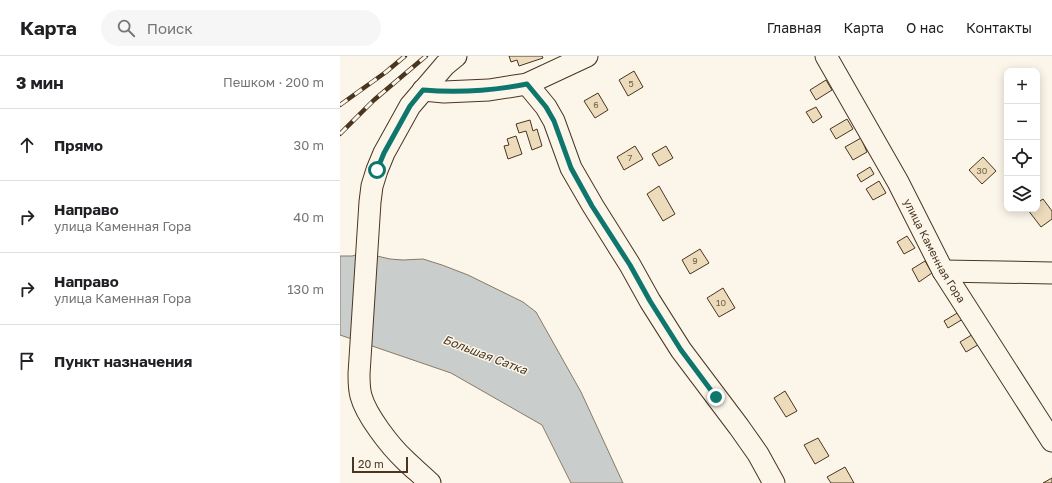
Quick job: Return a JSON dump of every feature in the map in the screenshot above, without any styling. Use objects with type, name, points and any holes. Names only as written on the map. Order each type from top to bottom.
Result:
[{"type":"street","points":[[430,483],[404,460],[371,417],[364,406],[360,395],[359,374],[372,186],[384,153],[410,106],[445,65],[456,56]]},
{"type":"street","points":[[423,90],[444,92],[489,90],[527,84],[587,56]]},
{"type":"street","name":"улица Каменная Гора","points":[[826,56],[898,182],[943,271],[1052,441]]},
{"type":"street","points":[[527,84],[546,107],[554,121],[571,168],[661,319],[681,350],[758,454],[774,483]]},
{"type":"street","points":[[943,271],[1052,273]]},
{"type":"water","name":"Большая Сатка","points":[[364,253],[390,259],[423,259],[442,265],[468,275],[523,302],[536,312],[581,392],[623,483],[571,483],[542,425],[451,373],[340,335],[340,256],[352,256]]},
{"type":"building","points":[[509,56],[542,56],[543,58],[519,66],[517,60],[511,62]]},
{"type":"building","points":[[634,71],[643,87],[628,96],[619,80]]},
{"type":"building","points":[[826,80],[832,90],[816,100],[810,90]]},
{"type":"building","points":[[598,93],[608,110],[595,118],[584,101]]},
{"type":"building","points":[[816,107],[822,117],[813,123],[806,112]]},
{"type":"building","points":[[847,119],[853,129],[836,139],[830,129]]},
{"type":"building","points":[[530,120],[533,131],[537,129],[542,146],[532,150],[526,131],[519,133],[516,124]]},
{"type":"building","points":[[516,136],[522,154],[508,159],[504,146],[509,145],[507,139]]},
{"type":"building","points":[[861,138],[867,152],[853,160],[845,147]]},
{"type":"building","points":[[635,146],[643,159],[624,170],[617,157]]},
{"type":"building","points":[[666,146],[673,158],[659,166],[652,154]]},
{"type":"building","points":[[983,157],[996,171],[982,184],[969,170]]},
{"type":"building","points":[[870,167],[874,174],[861,182],[857,175]]},
{"type":"building","points":[[879,181],[886,193],[873,200],[866,189]]},
{"type":"building","points":[[659,186],[675,214],[663,221],[647,194]]},
{"type":"building","points":[[1043,199],[1052,211],[1052,219],[1041,227],[1030,212],[1040,212],[1040,201]]},
{"type":"building","points":[[907,236],[915,248],[904,254],[897,242]]},
{"type":"building","points":[[700,249],[709,263],[690,274],[682,260]]},
{"type":"building","points":[[925,261],[932,273],[919,282],[912,269]]},
{"type":"building","points":[[723,288],[735,308],[719,317],[707,298]]},
{"type":"building","points":[[959,312],[963,319],[948,328],[944,321]]},
{"type":"building","points":[[975,333],[981,343],[966,352],[960,342]]},
{"type":"building","points":[[785,391],[797,411],[786,417],[774,398]]},
{"type":"building","points":[[818,438],[829,456],[815,464],[804,445]]},
{"type":"building","points":[[845,467],[854,483],[831,483],[827,477]]},
{"type":"building","points":[[1052,478],[1052,483],[1043,483]]},
{"type":"railway","points":[[340,105],[386,72],[405,56]]},
{"type":"railway","points":[[340,134],[374,100],[426,56]]},
{"type":"route","points":[[377,170],[384,153],[410,106],[423,90],[463,92],[506,88],[527,84],[546,107],[554,121],[571,168],[592,206],[630,265],[650,301],[681,350],[716,397]]}]
